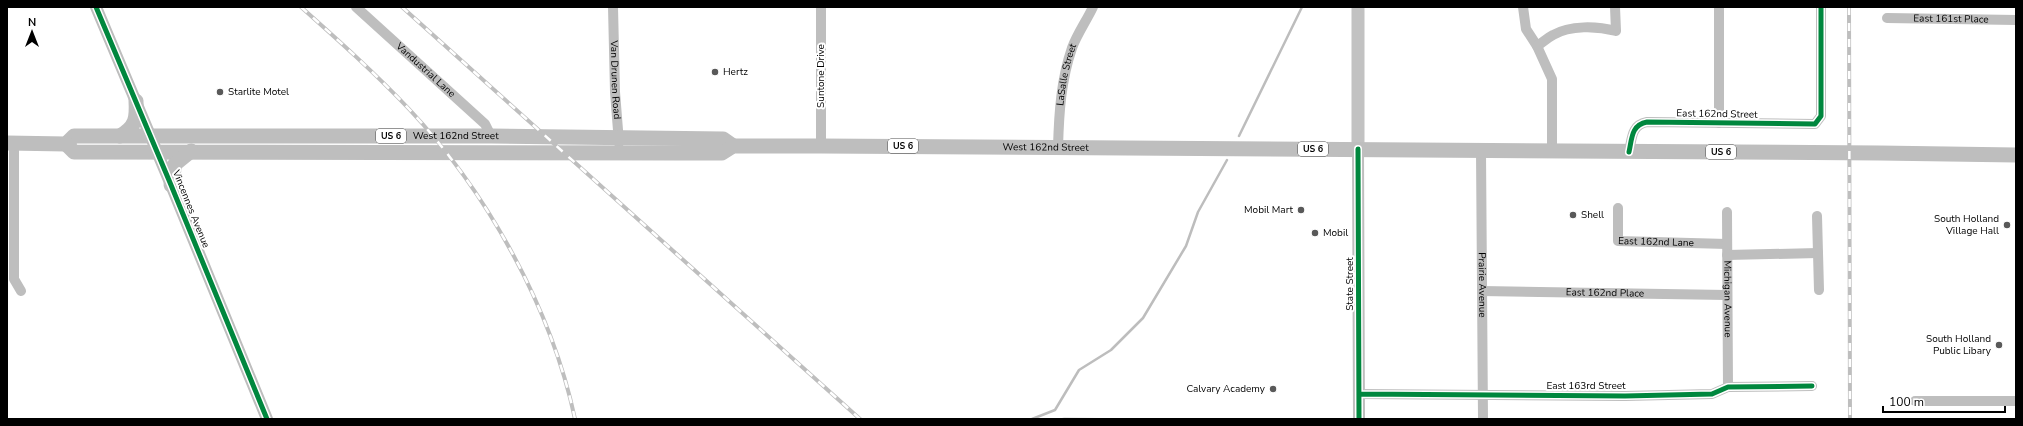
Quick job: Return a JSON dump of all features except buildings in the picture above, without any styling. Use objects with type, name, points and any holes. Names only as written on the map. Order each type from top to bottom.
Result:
[{"type":"main road","name":"State Street","points":[[1358,7],[1358,149]]},
{"type":"main road","points":[[120,136],[129,132],[136,121],[136,101]]},
{"type":"main road","name":"US 6","points":[[10,144],[66,144],[74,136],[151,137]]},
{"type":"main road","points":[[491,136],[492,153]]},
{"type":"main road","name":"West 162nd Street","points":[[151,137],[617,137],[723,139],[733,146]]},
{"type":"main road","name":"US 6","points":[[66,144],[74,152],[157,152]]},
{"type":"main road","name":"West 162nd Street","points":[[157,152],[722,153],[733,146],[1358,149]]},
{"type":"main road","name":"US 6","points":[[1358,149],[2016,155]]},
{"type":"main road","points":[[171,185],[175,164],[191,152]]},
{"type":"street","name":"Vincennes Avenue","points":[[96,7],[171,185],[266,419]]},
{"type":"street","name":"Vandustrial Lane","points":[[356,7],[485,124],[491,136]]},
{"type":"street","name":"Van Drunen Road","points":[[614,7],[615,92],[617,137],[620,153]]},
{"type":"street","name":"Suntone Drive","points":[[821,7],[821,146]]},
{"type":"street","name":"LaSalle Street","points":[[1058,147],[1059,110],[1063,80],[1072,47],[1094,7]]},
{"type":"street","points":[[1523,7],[1526,29],[1537,46],[1552,79],[1552,151]]},
{"type":"street","points":[[1537,46],[1553,35],[1565,31],[1593,28],[1605,28],[1616,31],[1615,7]]},
{"type":"street","points":[[1718,7],[1719,123]]},
{"type":"street","name":"East 162nd Street","points":[[1628,152],[1634,130],[1640,123],[1815,124],[1820,116],[1821,7]]},
{"type":"street","name":"East 161st Place","points":[[1887,18],[2016,20]]},
{"type":"street","points":[[10,144],[14,279],[21,291]]},
{"type":"street","name":"State Street","points":[[1358,149],[1359,419]]},
{"type":"street","name":"Prairie Avenue","points":[[1481,150],[1483,419]]},
{"type":"street","name":"East 162nd Lane","points":[[1618,208],[1618,241],[1727,244]]},
{"type":"street","name":"Michigan Avenue","points":[[1727,212],[1728,387]]},
{"type":"street","points":[[1818,216],[1819,290]]},
{"type":"street","points":[[1727,255],[1818,253]]},
{"type":"street","name":"East 162nd Place","points":[[1482,291],[1728,296]]},
{"type":"street","name":"East 163rd Street","points":[[1359,394],[1712,394],[1728,387],[1812,386]]},
{"type":"street","points":[[1915,401],[2016,401]]},
{"type":"shaded area","points":[[1064,417],[1139,419],[1060,419]]},
{"type":"waterway","points":[[1239,136],[1302,7]]},
{"type":"waterway","points":[[1032,419],[1055,410],[1079,370],[1111,350],[1143,318],[1186,246],[1198,212],[1227,160]]},
{"type":"railway","points":[[301,7],[370,70],[409,109],[438,142],[489,214],[512,253],[550,335],[564,377],[575,419]]},
{"type":"railway","points":[[402,7],[860,419]]},
{"type":"railway","points":[[1849,7],[1850,419]]},
{"type":"cycle path","points":[[96,7],[267,419]]},
{"type":"cycle path","points":[[1629,152],[1635,129],[1647,122],[1815,124],[1821,116],[1821,7]]},
{"type":"cycle path","points":[[1358,149],[1359,419]]},
{"type":"cycle path","points":[[1359,394],[1625,396],[1712,394],[1728,387],[1812,386]]},
{"type":"place","name":"Hertz","points":[[715,72]]},
{"type":"place","name":"Starlite Motel","points":[[220,92]]},
{"type":"place","name":"Mobil Mart","points":[[1301,210]]},
{"type":"place","name":"Shell","points":[[1573,215]]},
{"type":"place","name":"South Holland Village Hall","points":[[2007,225]]},
{"type":"place","name":"Mobil","points":[[1315,233]]},
{"type":"place","name":"South Holland Public Libary","points":[[1999,345]]},
{"type":"place","name":"Calvary Academy","points":[[1273,389]]}]
